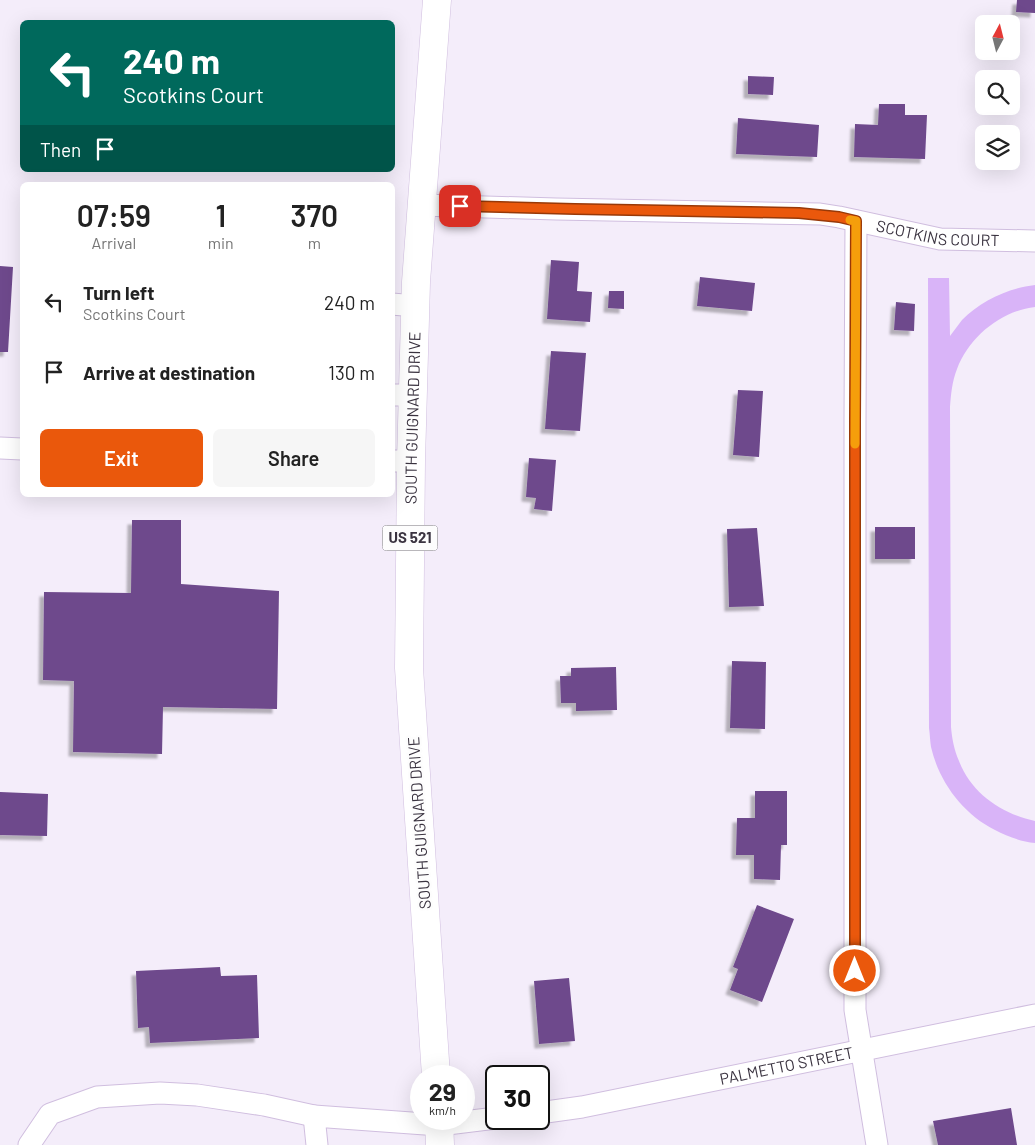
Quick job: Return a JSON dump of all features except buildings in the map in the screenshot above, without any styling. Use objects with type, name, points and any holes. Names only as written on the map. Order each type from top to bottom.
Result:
[{"type":"highway","name":"SOUTH GUIGNARD DRIVE","points":[[435,1065],[409,668],[402,461],[404,305],[416,282],[437,0]]},
{"type":"street","name":"SCOTKINS COURT","points":[[421,205],[799,213],[839,217],[940,239],[1035,241]]},
{"type":"street","points":[[856,221],[855,1010],[877,1145]]},
{"type":"street","points":[[0,448],[20,449]]},
{"type":"street","name":"PALMETTO STREET","points":[[550,1111],[582,1107],[1035,1015]]},
{"type":"street","points":[[29,1145],[50,1114],[96,1097],[160,1093],[197,1094],[264,1105],[314,1116],[410,1127]]},
{"type":"street","points":[[314,1116],[317,1145]]},
{"type":"shaded area","points":[[928,278],[949,278],[950,336],[969,313],[986,301],[1005,292],[1035,285],[1035,307],[1010,314],[999,320],[978,336],[969,346],[955,374],[950,407],[951,727],[953,740],[957,757],[964,772],[980,792],[989,800],[1011,813],[1035,821],[1035,843],[1019,840],[995,830],[983,823],[963,806],[946,784],[931,747],[929,728]]},
{"type":"slow traffic","points":[[850,220],[856,221],[855,444]]},
{"type":"route","points":[[460,206],[799,213],[820,214],[856,221],[855,971]]}]
